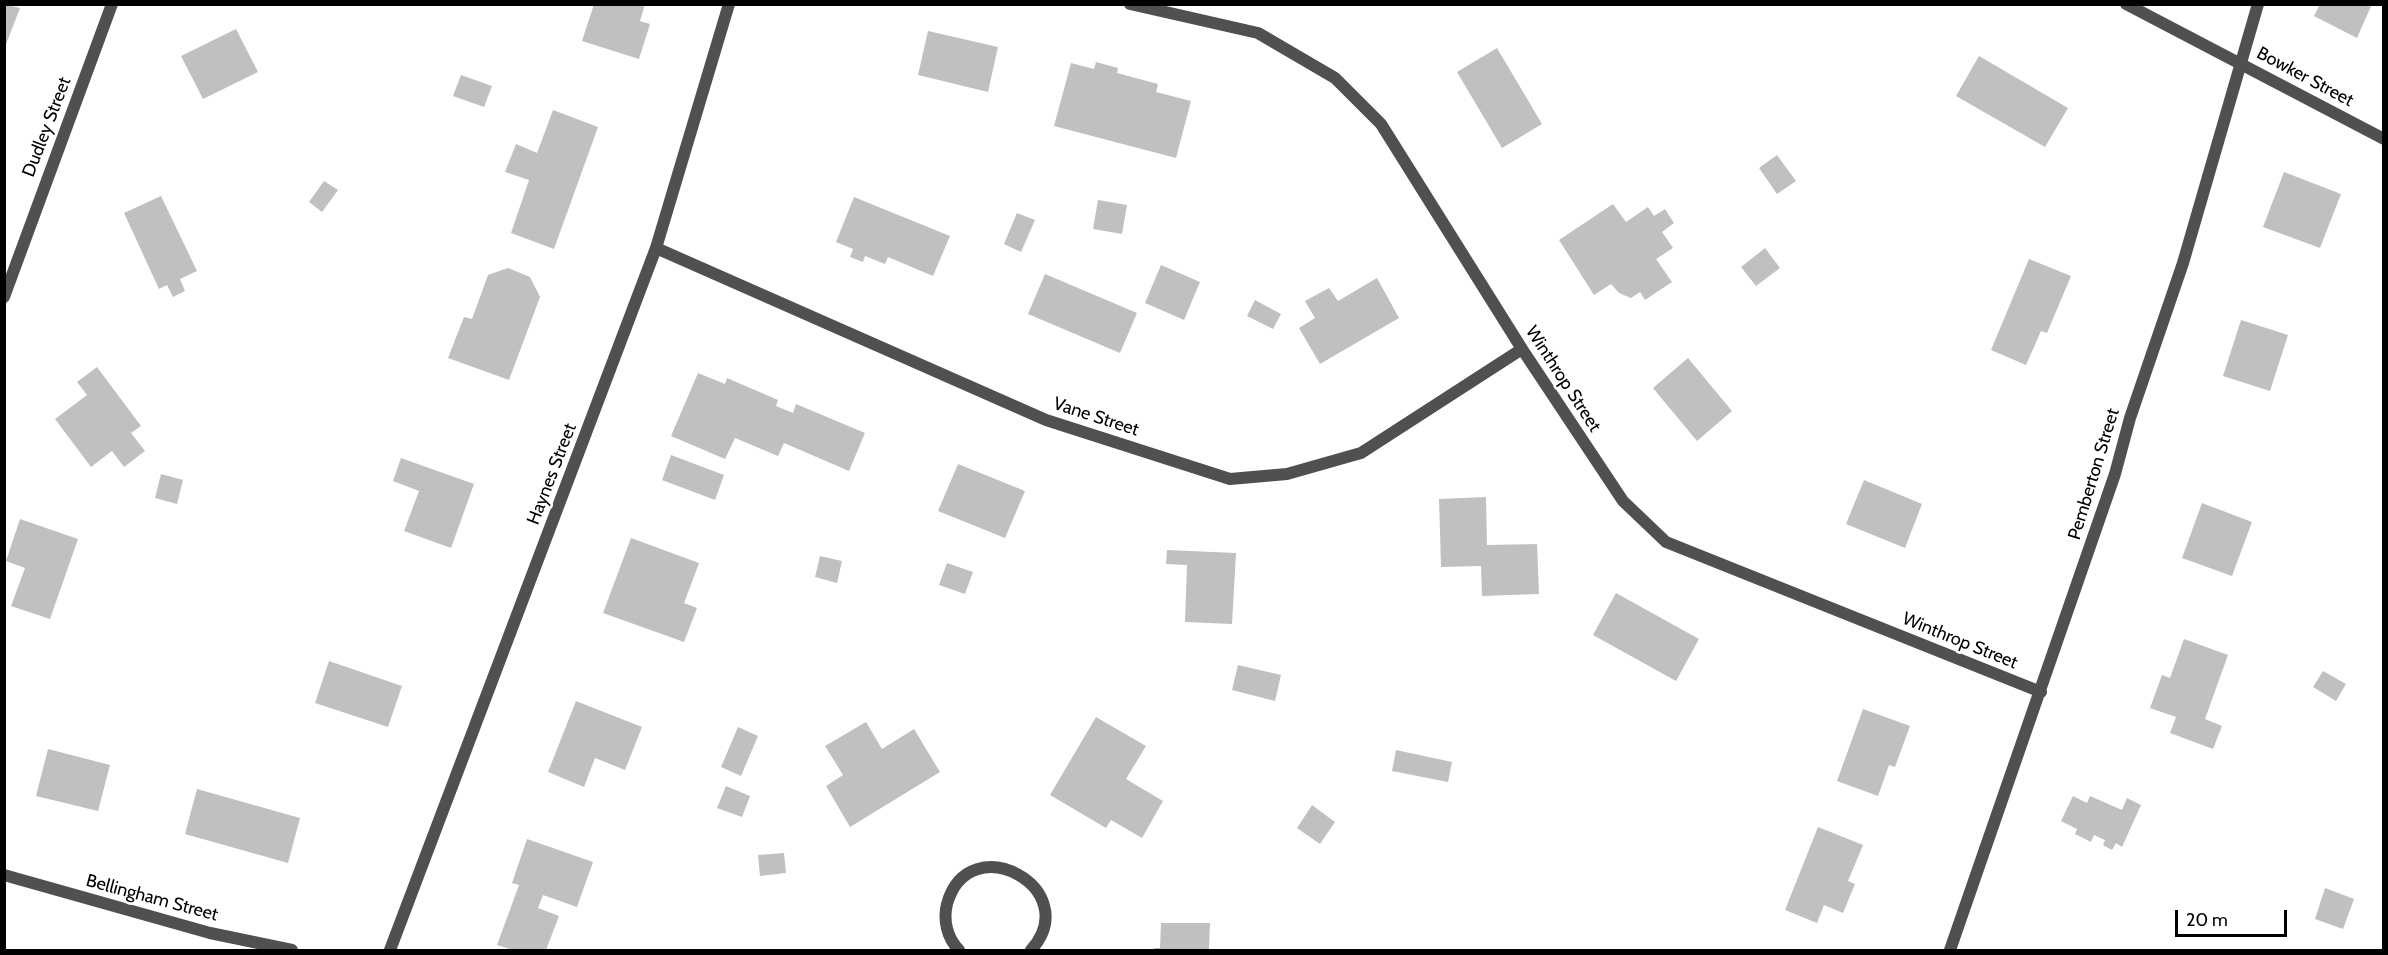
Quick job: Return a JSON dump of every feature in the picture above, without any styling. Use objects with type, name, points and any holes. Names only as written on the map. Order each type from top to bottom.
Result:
[{"type":"street","name":"Dudley Street","points":[[4,297],[112,4]]},
{"type":"street","name":"Haynes Street","points":[[390,951],[656,248],[729,4]]},
{"type":"street","name":"Winthrop Street","points":[[1130,4],[1258,33],[1335,78],[1381,124],[1522,349],[1623,501],[1666,542],[2042,692]]},
{"type":"street","name":"Bowker Street","points":[[2126,4],[2384,139]]},
{"type":"street","name":"Pemberton Street","points":[[1950,951],[2042,692],[2183,264],[2258,4]]},
{"type":"street","name":"Vane Street","points":[[656,248],[1046,420],[1230,479],[1287,474],[1361,453],[1522,349]]},
{"type":"street","points":[[959,951],[946,929],[945,912],[950,896],[966,876],[988,867],[1006,868],[1021,874],[1034,885],[1041,899],[1045,914],[1043,930],[1030,951]]},
{"type":"street","name":"Bellingham Street","points":[[4,874],[210,933],[292,951]]},
{"type":"building","points":[[4,4],[20,8],[5,47],[4,47]]},
{"type":"building","points":[[594,4],[645,4],[640,21],[650,24],[639,59],[582,41]]},
{"type":"building","points":[[2320,4],[2372,4],[2357,38],[2314,16]]},
{"type":"building","points":[[236,29],[258,72],[203,99],[181,56]]},
{"type":"building","points":[[928,31],[998,47],[988,92],[918,75]]},
{"type":"building","points":[[1497,48],[1542,124],[1502,148],[1457,72]]},
{"type":"building","points":[[1979,56],[2068,108],[2045,147],[1956,96]]},
{"type":"building","points":[[1096,62],[1118,68],[1117,73],[1158,84],[1156,92],[1191,101],[1176,158],[1054,126],[1071,63],[1094,69]]},
{"type":"building","points":[[461,75],[492,86],[484,107],[453,96]]},
{"type":"building","points":[[553,110],[598,127],[554,249],[511,233],[529,180],[505,172],[516,144],[537,153]]},
{"type":"building","points":[[1777,155],[1796,181],[1777,194],[1759,168]]},
{"type":"building","points":[[2284,172],[2341,194],[2320,248],[2263,227]]},
{"type":"building","points":[[324,181],[338,190],[322,212],[309,202]]},
{"type":"building","points":[[161,196],[197,271],[180,279],[185,291],[173,297],[167,285],[159,289],[124,213]]},
{"type":"building","points":[[854,197],[950,236],[933,276],[888,257],[885,264],[865,256],[863,262],[850,257],[853,249],[836,242]]},
{"type":"building","points":[[1098,200],[1127,205],[1122,234],[1093,229]]},
{"type":"building","points":[[1613,204],[1626,222],[1648,207],[1654,216],[1665,209],[1674,223],[1662,232],[1673,248],[1656,259],[1672,282],[1645,300],[1640,292],[1631,298],[1619,293],[1611,284],[1594,295],[1559,240]]},
{"type":"building","points":[[1017,213],[1035,220],[1021,252],[1004,244]]},
{"type":"building","points":[[1765,248],[1780,268],[1756,286],[1741,267]]},
{"type":"building","points":[[2029,259],[2071,276],[2047,333],[2041,331],[2026,365],[1991,350]]},
{"type":"building","points":[[1161,265],[1200,282],[1184,320],[1145,303]]},
{"type":"building","points":[[508,268],[530,277],[540,297],[509,380],[448,358],[464,317],[472,319],[488,275]]},
{"type":"building","points":[[1045,274],[1137,313],[1120,353],[1028,314]]},
{"type":"building","points":[[1377,278],[1399,318],[1320,364],[1299,328],[1315,318],[1305,301],[1329,288],[1338,301]]},
{"type":"building","points":[[1255,300],[1281,314],[1273,329],[1247,316]]},
{"type":"building","points":[[2241,320],[2288,335],[2270,391],[2223,376]]},
{"type":"building","points":[[1688,358],[1732,411],[1697,441],[1653,388]]},
{"type":"building","points":[[97,367],[141,426],[131,433],[145,451],[124,467],[112,451],[91,467],[55,419],[87,395],[77,382]]},
{"type":"building","points":[[698,373],[725,384],[727,378],[778,400],[776,406],[793,413],[796,404],[865,433],[849,471],[784,443],[778,456],[735,438],[725,459],[671,436]]},
{"type":"building","points":[[671,455],[724,475],[715,500],[662,480]]},
{"type":"building","points":[[401,458],[474,484],[451,548],[404,531],[419,491],[393,481]]},
{"type":"building","points":[[958,464],[1025,491],[1005,538],[938,511]]},
{"type":"building","points":[[161,474],[183,480],[177,504],[155,498]]},
{"type":"building","points":[[1864,480],[1922,504],[1905,548],[1846,524]]},
{"type":"building","points":[[1486,497],[1487,545],[1537,544],[1539,594],[1482,596],[1481,566],[1441,567],[1439,499]]},
{"type":"building","points":[[2202,503],[2252,522],[2232,576],[2182,558]]},
{"type":"building","points":[[20,519],[78,539],[50,619],[11,606],[25,568],[6,561]]},
{"type":"building","points":[[631,538],[699,563],[684,603],[697,608],[684,642],[603,613]]},
{"type":"building","points":[[1167,550],[1236,553],[1232,624],[1185,622],[1187,565],[1166,564]]},
{"type":"building","points":[[820,556],[842,561],[837,583],[815,577]]},
{"type":"building","points":[[947,563],[973,572],[965,594],[939,585]]},
{"type":"building","points":[[1616,593],[1699,639],[1676,681],[1593,635]]},
{"type":"building","points":[[2184,639],[2228,655],[2205,719],[2222,726],[2213,749],[2170,733],[2176,717],[2150,708],[2162,675],[2170,678]]},
{"type":"building","points":[[329,661],[402,686],[388,727],[315,703]]},
{"type":"building","points":[[1238,665],[1281,675],[1275,701],[1232,690]]},
{"type":"building","points":[[2323,671],[2346,684],[2336,701],[2313,687]]},
{"type":"building","points":[[576,701],[642,727],[625,770],[595,758],[584,787],[548,772]]},
{"type":"building","points":[[1863,709],[1910,726],[1895,767],[1889,765],[1878,796],[1837,781]]},
{"type":"building","points":[[1096,717],[1146,746],[1126,779],[1163,801],[1142,838],[1111,820],[1106,828],[1050,795]]},
{"type":"building","points":[[866,722],[882,749],[914,729],[940,772],[850,827],[826,786],[843,775],[825,746]]},
{"type":"building","points":[[738,727],[758,736],[741,776],[721,767]]},
{"type":"building","points":[[48,749],[110,765],[98,811],[36,796]]},
{"type":"building","points":[[1396,750],[1452,762],[1448,782],[1392,771]]},
{"type":"building","points":[[726,786],[750,796],[742,817],[717,808]]},
{"type":"building","points":[[197,789],[300,818],[288,863],[185,834]]},
{"type":"building","points":[[2073,796],[2087,803],[2090,796],[2122,810],[2127,798],[2141,805],[2122,847],[2116,843],[2112,850],[2103,845],[2105,840],[2094,835],[2091,842],[2075,834],[2077,829],[2061,821]]},
{"type":"building","points":[[1312,805],[1335,822],[1320,844],[1297,828]]},
{"type":"building","points":[[1818,827],[1863,845],[1848,881],[1855,884],[1843,913],[1824,905],[1817,923],[1785,910]]},
{"type":"building","points":[[527,839],[593,862],[577,907],[543,895],[538,908],[559,916],[546,950],[513,950],[497,945],[519,885],[512,883]]},
{"type":"building","points":[[784,853],[786,873],[760,876],[758,855]]},
{"type":"building","points":[[2325,888],[2354,899],[2343,929],[2315,919]]},
{"type":"building","points":[[1161,923],[1210,923],[1209,950],[1154,950],[1154,948],[1160,948]]}]
